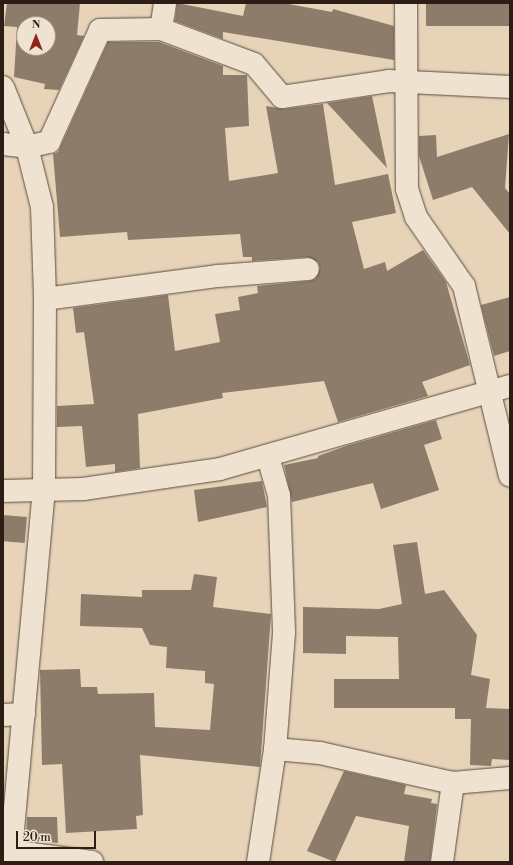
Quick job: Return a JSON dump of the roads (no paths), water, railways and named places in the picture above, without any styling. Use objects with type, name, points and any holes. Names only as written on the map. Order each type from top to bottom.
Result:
[{"type":"street","points":[[161,29],[165,3]]},
{"type":"street","points":[[406,3],[408,81],[407,189],[416,217],[464,286],[510,476]]},
{"type":"street","points":[[3,144],[27,148],[49,142],[100,30],[161,29],[254,64],[282,97],[408,81],[510,87]]},
{"type":"street","points":[[3,87],[27,148],[42,207],[45,299],[44,489],[13,715],[10,857],[92,862]]},
{"type":"street","points":[[45,299],[218,276],[308,269]]},
{"type":"street","points":[[3,491],[91,488],[220,469],[268,457],[510,386]]},
{"type":"street","points":[[258,862],[275,749],[284,633],[278,495],[268,457]]},
{"type":"street","points":[[275,749],[320,753],[453,783],[510,778]]},
{"type":"street","points":[[442,862],[453,783]]}]
